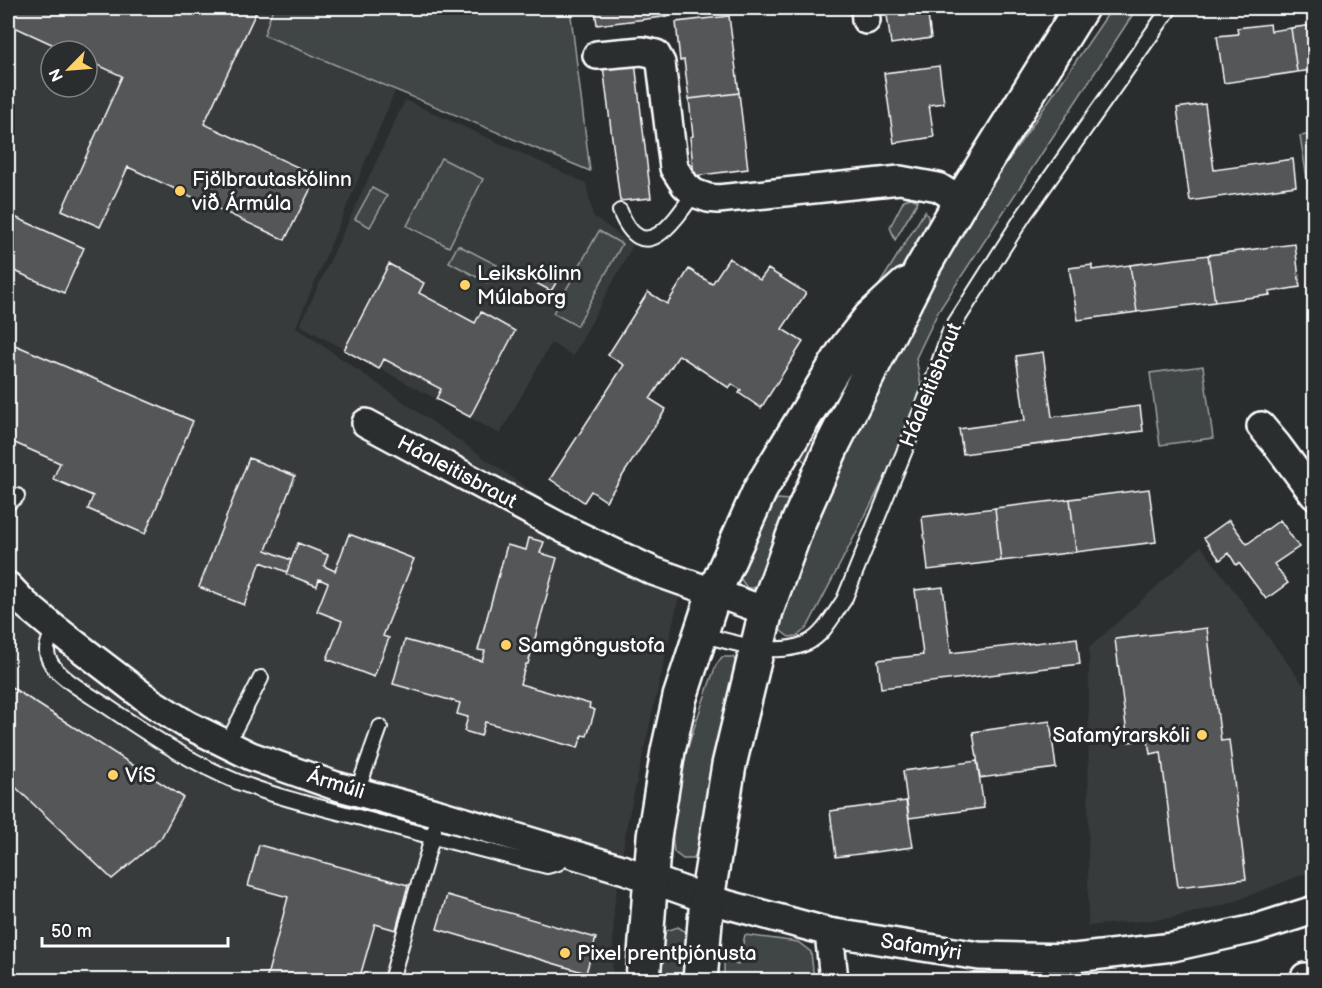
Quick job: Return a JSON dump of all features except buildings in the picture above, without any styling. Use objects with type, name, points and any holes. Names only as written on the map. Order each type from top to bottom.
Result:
[{"type":"street","points":[[700,981],[706,899],[729,765],[766,611],[798,523],[833,444],[920,272],[961,201],[1082,9]]},
{"type":"street","points":[[597,55],[642,51],[656,54],[661,63],[675,168],[685,185],[694,193],[718,199],[900,180],[938,187],[961,201]]},
{"type":"street","points":[[643,981],[654,837],[668,751],[680,697],[714,593],[760,490],[845,350],[870,318],[920,272]]},
{"type":"street","name":"Háaleitisbraut","points":[[366,423],[564,529],[653,571],[766,611]]},
{"type":"street","points":[[1261,426],[1278,445],[1314,495]]},
{"type":"street","name":"Ármúli","points":[[8,588],[54,628],[151,702],[186,724],[227,744],[245,769],[357,792],[436,826],[568,852],[706,899]]},
{"type":"street","name":"Safamýri","points":[[706,899],[829,932],[979,956],[1074,958],[1173,947],[1254,929],[1314,910]]},
{"type":"street","points":[[829,932],[834,981]]},
{"type":"lane","name":"Háaleitisbraut","points":[[700,634],[756,649],[791,648],[809,643],[826,626],[844,600],[929,391],[950,331],[1024,215],[1170,8]]},
{"type":"lane","points":[[620,211],[626,227],[632,233],[642,238],[658,236],[666,230],[694,193]]},
{"type":"lane","points":[[54,628],[47,645],[48,658],[52,666],[67,680],[148,734],[207,768],[245,769],[275,795],[436,826],[391,981]]},
{"type":"lane","points":[[227,744],[261,678]]},
{"type":"lane","points":[[357,792],[380,727]]},
{"type":"shaded area","points":[[8,8],[352,8],[411,53],[296,327],[680,592],[627,824],[614,908],[612,980],[8,980]]},
{"type":"shaded area","points":[[273,8],[570,8],[590,171],[264,35]]},
{"type":"shaded area","points":[[1112,8],[1137,8],[938,312],[916,358],[922,391],[896,456],[807,628],[797,636],[789,637],[781,631],[777,622],[812,516],[941,265],[1005,165]]},
{"type":"shaded area","name":"Leikskólinn Múlaborg","points":[[405,100],[586,183],[593,216],[633,245],[573,356],[551,343],[500,434],[300,325]]},
{"type":"shaded area","points":[[1314,134],[1314,221],[1300,136]]},
{"type":"shaded area","points":[[441,158],[483,179],[449,247],[407,226]]},
{"type":"shaded area","points":[[372,188],[387,196],[370,227],[355,219]]},
{"type":"shaded area","points":[[911,198],[918,201],[895,240],[890,227],[904,200]]},
{"type":"shaded area","points":[[925,211],[929,229],[900,277],[863,311]]},
{"type":"shaded area","points":[[599,231],[622,244],[577,326],[553,313]]},
{"type":"shaded area","points":[[458,245],[497,265],[488,283],[449,262]]},
{"type":"shaded area","points":[[872,344],[807,463],[799,457],[837,375]]},
{"type":"shaded area","points":[[1203,366],[1213,438],[1160,445],[1150,373]]},
{"type":"shaded area","points":[[778,499],[788,500],[793,510],[760,588],[747,588],[740,578],[753,535],[763,514]]},
{"type":"shaded area","name":"Safamýrarskóli","points":[[1201,546],[1314,699],[1314,870],[1228,904],[1171,918],[1088,926],[1089,648]]},
{"type":"shaded area","points":[[722,657],[733,657],[740,669],[708,833],[693,859],[683,859],[674,852],[672,831],[674,808],[685,758],[716,665]]},
{"type":"shaded area","points":[[678,927],[689,934],[683,980],[656,980],[661,941],[666,931]]},
{"type":"shaded area","points":[[745,935],[798,942],[811,952],[814,980],[724,980],[724,960],[738,965]]},
{"type":"place","name":"Fjölbrautaskólinn við Ármúla","points":[[180,191]]},
{"type":"place","name":"Leikskólinn Múlaborg","points":[[465,285]]},
{"type":"place","name":"Samgöngustofa","points":[[506,645]]},
{"type":"place","name":"Safamýrarskóli","points":[[1202,735]]},
{"type":"place","name":"VíS","points":[[113,775]]},
{"type":"place","name":"Pixel prentþjónusta","points":[[565,953]]}]
